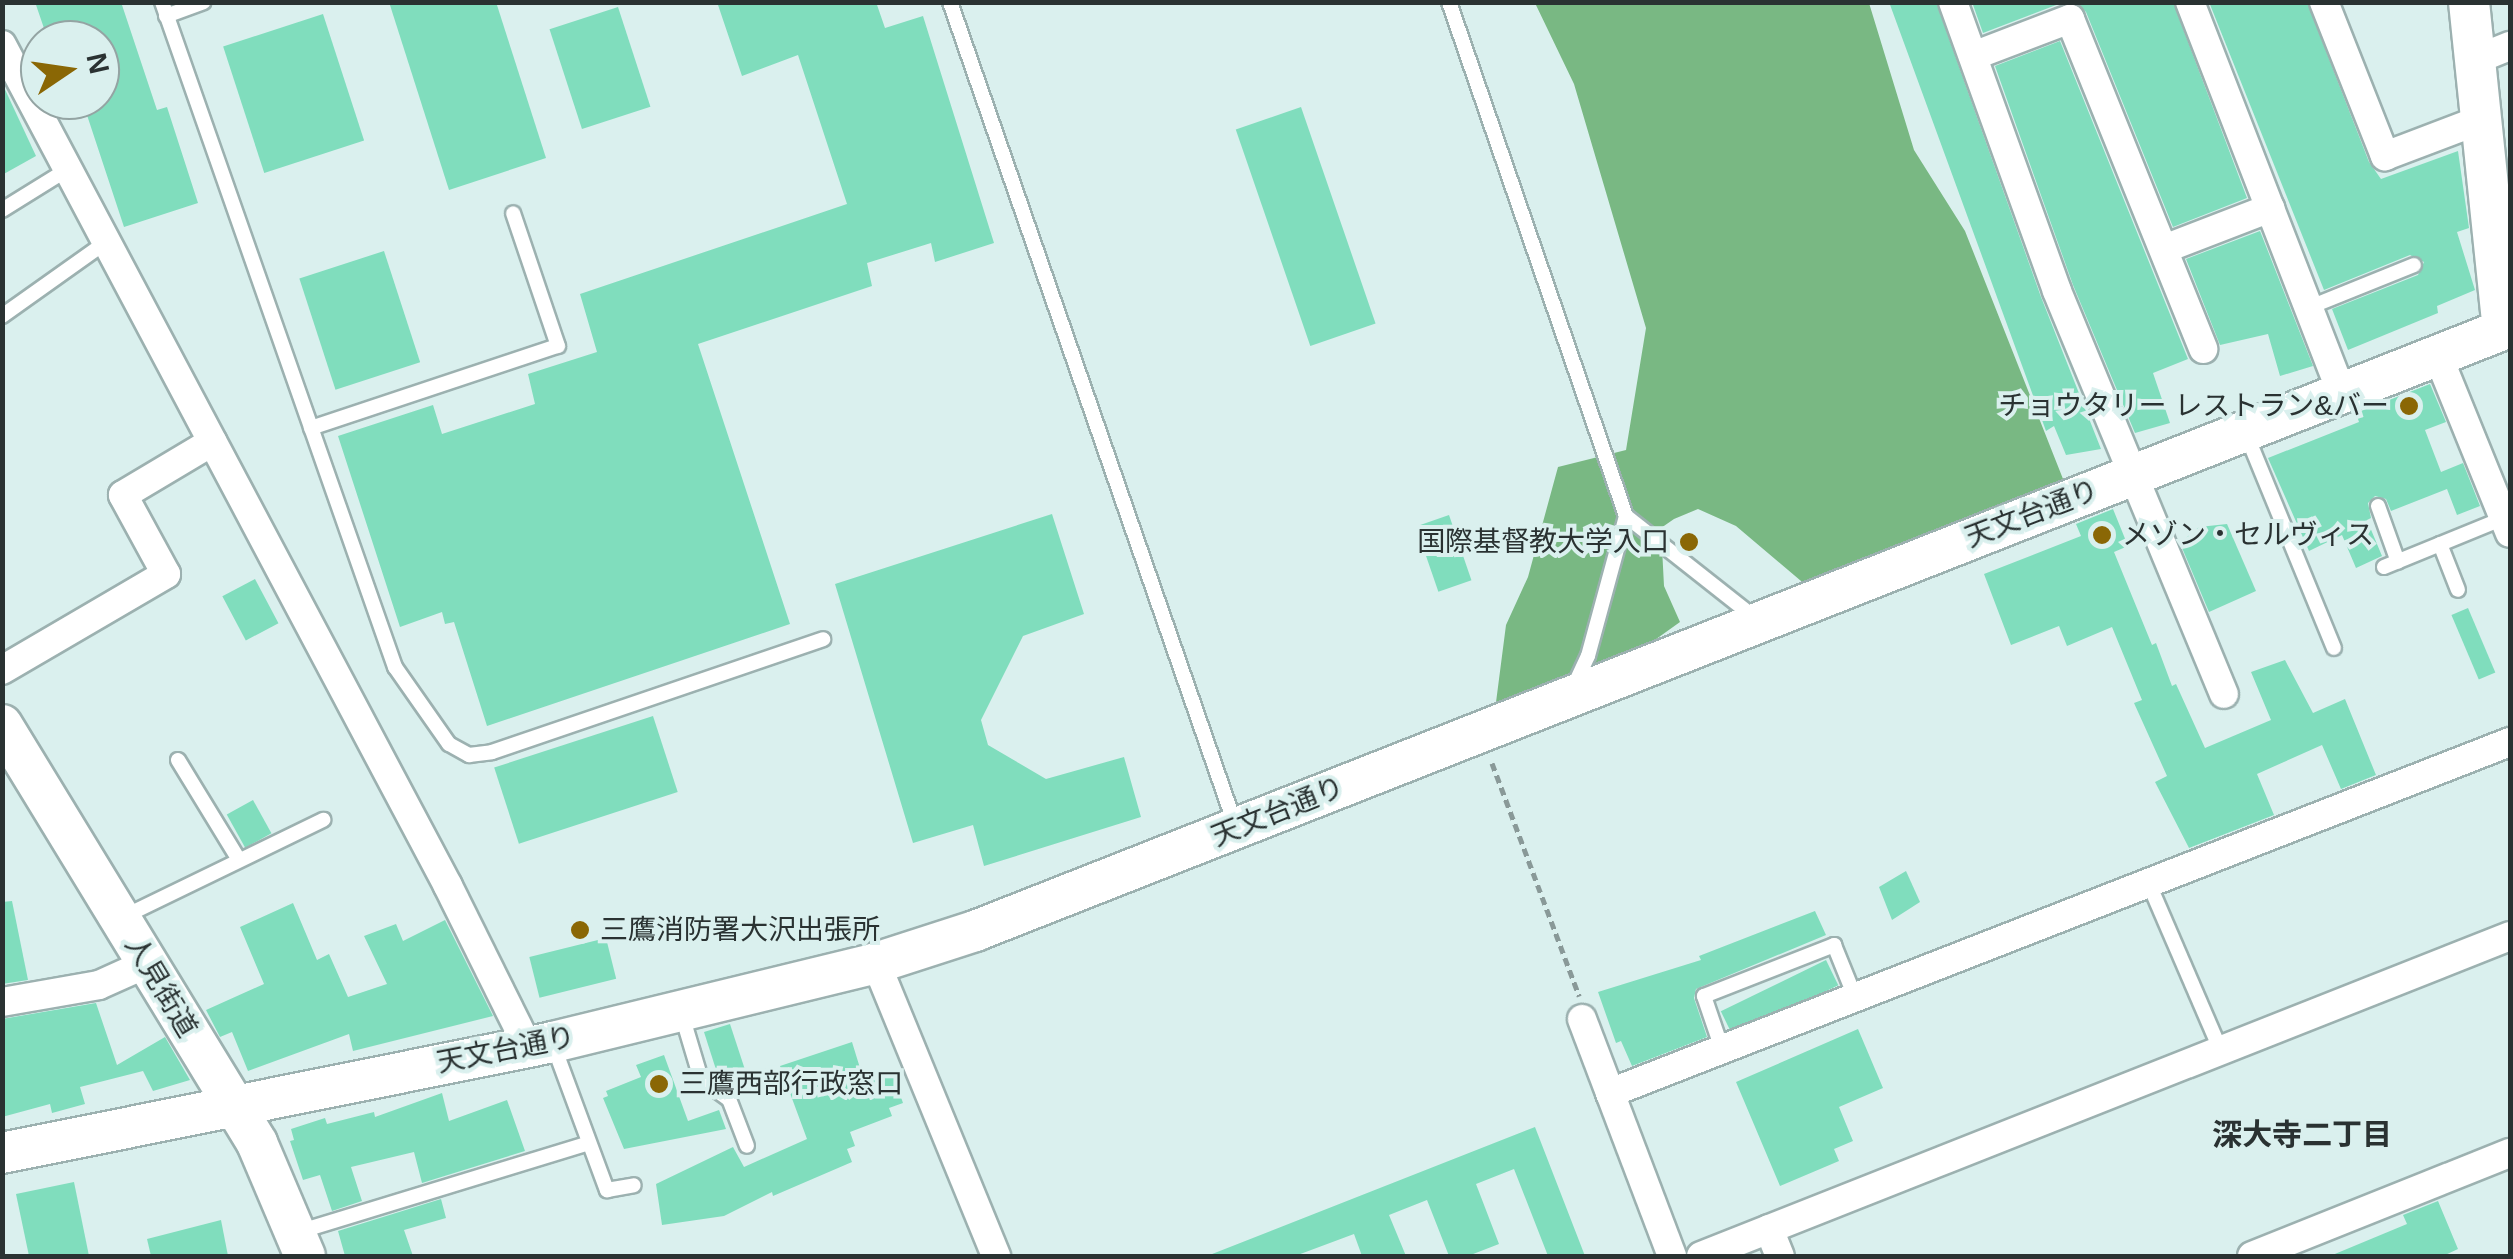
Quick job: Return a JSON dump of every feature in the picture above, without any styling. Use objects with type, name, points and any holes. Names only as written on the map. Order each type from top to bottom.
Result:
[{"type":"main road","points":[[2469,2],[2492,53],[2480,120],[2507,328]]},
{"type":"main road","name":"天文台通り","points":[[2,1153],[540,1044],[876,963],[1018,915],[2507,328]]},
{"type":"main road","name":"人見街道","points":[[2,725],[257,1143],[300,1244]]},
{"type":"street","points":[[1953,2],[2057,291],[2130,475],[2224,694]]},
{"type":"street","points":[[2190,2],[2342,392]]},
{"type":"street","points":[[2324,2],[2385,156],[2480,120]]},
{"type":"street","points":[[1973,56],[2070,19],[2203,348]]},
{"type":"street","points":[[2,46],[448,886],[540,1044]]},
{"type":"street","points":[[2164,250],[2270,208]]},
{"type":"street","points":[[2438,356],[2508,525]]},
{"type":"street","points":[[2,670],[166,574],[123,495],[212,442]]},
{"type":"street","points":[[1610,1094],[2510,742]]},
{"type":"street","points":[[1701,1256],[2510,936]]},
{"type":"street","points":[[2,1002],[100,985],[148,963]]},
{"type":"street","points":[[876,963],[996,1256]]},
{"type":"street","points":[[1582,1019],[1672,1256]]},
{"type":"street","points":[[2252,1256],[2510,1153]]},
{"type":"street","points":[[1769,1229],[1780,1256]]},
{"type":"lane","points":[[204,2],[164,9],[395,667],[449,744],[469,755],[492,752],[823,639]]},
{"type":"lane","points":[[950,2],[1237,828]]},
{"type":"lane","points":[[1449,2],[1626,516],[1760,621]]},
{"type":"lane","points":[[2,210],[68,169]]},
{"type":"lane","points":[[310,428],[558,346],[512,213]]},
{"type":"lane","points":[[2,316],[106,242]]},
{"type":"lane","points":[[2310,307],[2414,265]]},
{"type":"lane","points":[[2244,430],[2334,648]]},
{"type":"lane","points":[[2378,506],[2391,564],[2440,544],[2508,525]]},
{"type":"lane","points":[[1568,698],[1588,656],[1626,516]]},
{"type":"lane","points":[[2440,544],[2458,590]]},
{"type":"lane","points":[[178,760],[240,860]]},
{"type":"lane","points":[[120,918],[323,820]]},
{"type":"lane","points":[[2150,884],[2221,1051]]},
{"type":"lane","points":[[1722,1049],[1704,996],[1834,945],[1856,998]]},
{"type":"lane","points":[[681,1011],[701,1079],[730,1099],[747,1146]]},
{"type":"lane","points":[[540,1044],[607,1190],[634,1184]]},
{"type":"lane","points":[[300,1244],[589,1144]]},
{"type":"path","points":[[1480,732],[1581,1001],[1582,1019]]},
{"type":"green space","points":[[1535,3],[1869,3],[1914,150],[1965,231],[2065,484],[1814,592],[1736,526],[1698,509],[1661,528],[1664,586],[1680,622],[1652,642],[1495,710],[1506,625],[1528,577],[1558,467],[1626,450],[1646,328],[1574,84]]},
{"type":"building","points":[[35,2],[121,2],[157,110],[167,107],[198,203],[124,227],[89,120],[120,120],[120,20],[41,20]]},
{"type":"building","points":[[389,2],[496,2],[546,158],[449,190]]},
{"type":"building","points":[[717,2],[876,2],[885,28],[923,16],[994,243],[935,262],[931,243],[867,263],[872,286],[698,344],[790,624],[487,726],[454,622],[445,624],[442,612],[400,627],[338,436],[433,405],[442,434],[535,404],[528,374],[597,352],[580,294],[847,204],[798,55],[742,76]]},
{"type":"building","points":[[1889,2],[1936,2],[2041,297],[2101,449],[2066,455],[2054,426],[2046,431]]},
{"type":"building","points":[[1972,2],[2064,2],[1983,33]]},
{"type":"building","points":[[2075,2],[2173,2],[2247,198],[2173,227],[2086,12]]},
{"type":"building","points":[[2209,2],[2307,2],[2369,162],[2381,179],[2458,151],[2469,228],[2457,232],[2475,290],[2437,306],[2438,313],[2348,350],[2332,309],[2418,275],[2424,262],[2410,255],[2324,290]]},
{"type":"building","points":[[618,7],[650,107],[582,129],[550,29]]},
{"type":"building","points":[[323,14],[364,140],[264,173],[223,46]]},
{"type":"building","points":[[2060,41],[2188,359],[2153,373],[2170,423],[2135,433],[2073,285],[1995,66]]},
{"type":"building","points":[[2,83],[36,156],[2,175]]},
{"type":"building","points":[[1301,107],[1376,324],[1310,346],[1236,129]]},
{"type":"building","points":[[2260,231],[2313,366],[2280,376],[2268,334],[2220,345],[2186,259]]},
{"type":"building","points":[[384,251],[420,362],[336,390],[299,279]]},
{"type":"building","points":[[2430,384],[2446,422],[2425,430],[2441,472],[2463,463],[2480,506],[2457,515],[2447,489],[2391,511],[2386,499],[2375,496],[2368,503],[2371,518],[2367,520],[2382,556],[2356,568],[2342,535],[2309,551],[2268,458],[2359,422],[2356,413]]},
{"type":"building","points":[[2113,509],[2128,546],[2114,552],[2152,645],[2156,643],[2172,686],[2176,684],[2205,748],[2271,720],[2251,672],[2285,660],[2313,713],[2345,699],[2376,775],[2341,789],[2322,745],[2257,774],[2274,815],[2189,848],[2155,782],[2167,776],[2134,703],[2142,700],[2112,627],[2067,646],[2059,626],[2011,645],[1984,574],[2081,536],[2076,524]]},
{"type":"building","points":[[1052,514],[1084,614],[1023,636],[981,720],[988,745],[1046,779],[1124,757],[1141,817],[984,866],[973,825],[913,843],[835,584]]},
{"type":"building","points":[[1449,515],[1471,580],[1438,592],[1416,526]]},
{"type":"building","points":[[2227,524],[2256,591],[2209,612],[2180,543],[2199,527]]},
{"type":"building","points":[[255,579],[278,623],[246,641],[222,596]]},
{"type":"building","points":[[2468,608],[2495,672],[2479,679],[2451,615]]},
{"type":"building","points":[[653,716],[678,792],[519,844],[494,768]]},
{"type":"building","points":[[253,800],[271,833],[245,848],[227,815]]},
{"type":"building","points":[[1906,871],[1920,902],[1892,920],[1879,887]]},
{"type":"building","points":[[12,901],[28,980],[2,984],[2,902]]},
{"type":"building","points":[[293,903],[317,960],[329,954],[348,997],[387,984],[364,936],[396,924],[403,941],[445,920],[493,1016],[353,1051],[349,1034],[248,1071],[232,1032],[220,1037],[206,1010],[264,984],[240,927]]},
{"type":"building","points":[[1815,911],[1826,935],[1696,989],[1694,998],[1707,1037],[1632,1066],[1621,1041],[1616,1043],[1598,992],[1701,960],[1699,956]]},
{"type":"building","points":[[606,938],[616,979],[540,998],[529,957]]},
{"type":"building","points":[[1826,960],[1838,985],[1733,1036],[1721,1011]]},
{"type":"building","points":[[96,1003],[117,1065],[165,1037],[190,1080],[153,1091],[143,1071],[80,1087],[85,1104],[52,1113],[50,1104],[2,1117],[2,1019]]},
{"type":"building","points":[[730,1024],[750,1085],[734,1090],[719,1079],[704,1032]]},
{"type":"building","points":[[1858,1029],[1883,1088],[1839,1107],[1853,1141],[1834,1149],[1839,1161],[1780,1186],[1736,1082]]},
{"type":"building","points":[[852,1042],[864,1081],[892,1071],[903,1103],[889,1108],[892,1116],[850,1132],[855,1146],[847,1149],[852,1162],[773,1196],[772,1192],[724,1216],[662,1225],[656,1184],[733,1147],[744,1167],[807,1139],[780,1066]]},
{"type":"building","points":[[664,1055],[688,1121],[719,1110],[726,1129],[624,1149],[603,1098],[608,1096],[606,1091],[641,1077],[636,1065]]},
{"type":"building","points":[[442,1093],[449,1121],[507,1100],[525,1151],[422,1183],[414,1152],[351,1167],[362,1201],[332,1211],[320,1175],[303,1180],[290,1141],[294,1140],[291,1129],[325,1118],[327,1124],[374,1112],[375,1117]]},
{"type":"building","points":[[1535,1127],[1585,1256],[1548,1256],[1514,1169],[1476,1184],[1499,1244],[1468,1256],[1449,1256],[1427,1200],[1389,1215],[1406,1256],[1362,1256],[1354,1234],[1295,1256],[1207,1256]]},
{"type":"building","points":[[74,1182],[89,1256],[29,1256],[16,1194]]},
{"type":"building","points":[[441,1199],[446,1218],[404,1230],[413,1256],[345,1256],[338,1231]]},
{"type":"building","points":[[2438,1201],[2458,1249],[2443,1256],[2330,1256],[2407,1224],[2403,1215]]},
{"type":"building","points":[[221,1220],[228,1256],[151,1256],[147,1239]]},
{"type":"place","name":"チョウタリー レストラン&バー","points":[[2409,406]]},
{"type":"place","name":"メゾン・セルヴィス","points":[[2102,535]]},
{"type":"place","name":"国際基督教大学入口","points":[[1689,542]]},
{"type":"place","name":"三鷹消防署大沢出張所","points":[[580,930]]},
{"type":"place","name":"三鷹西部行政窓口","points":[[659,1084]]},
{"type":"district","name":"深大寺二丁目","points":[[2302,1135]]}]
